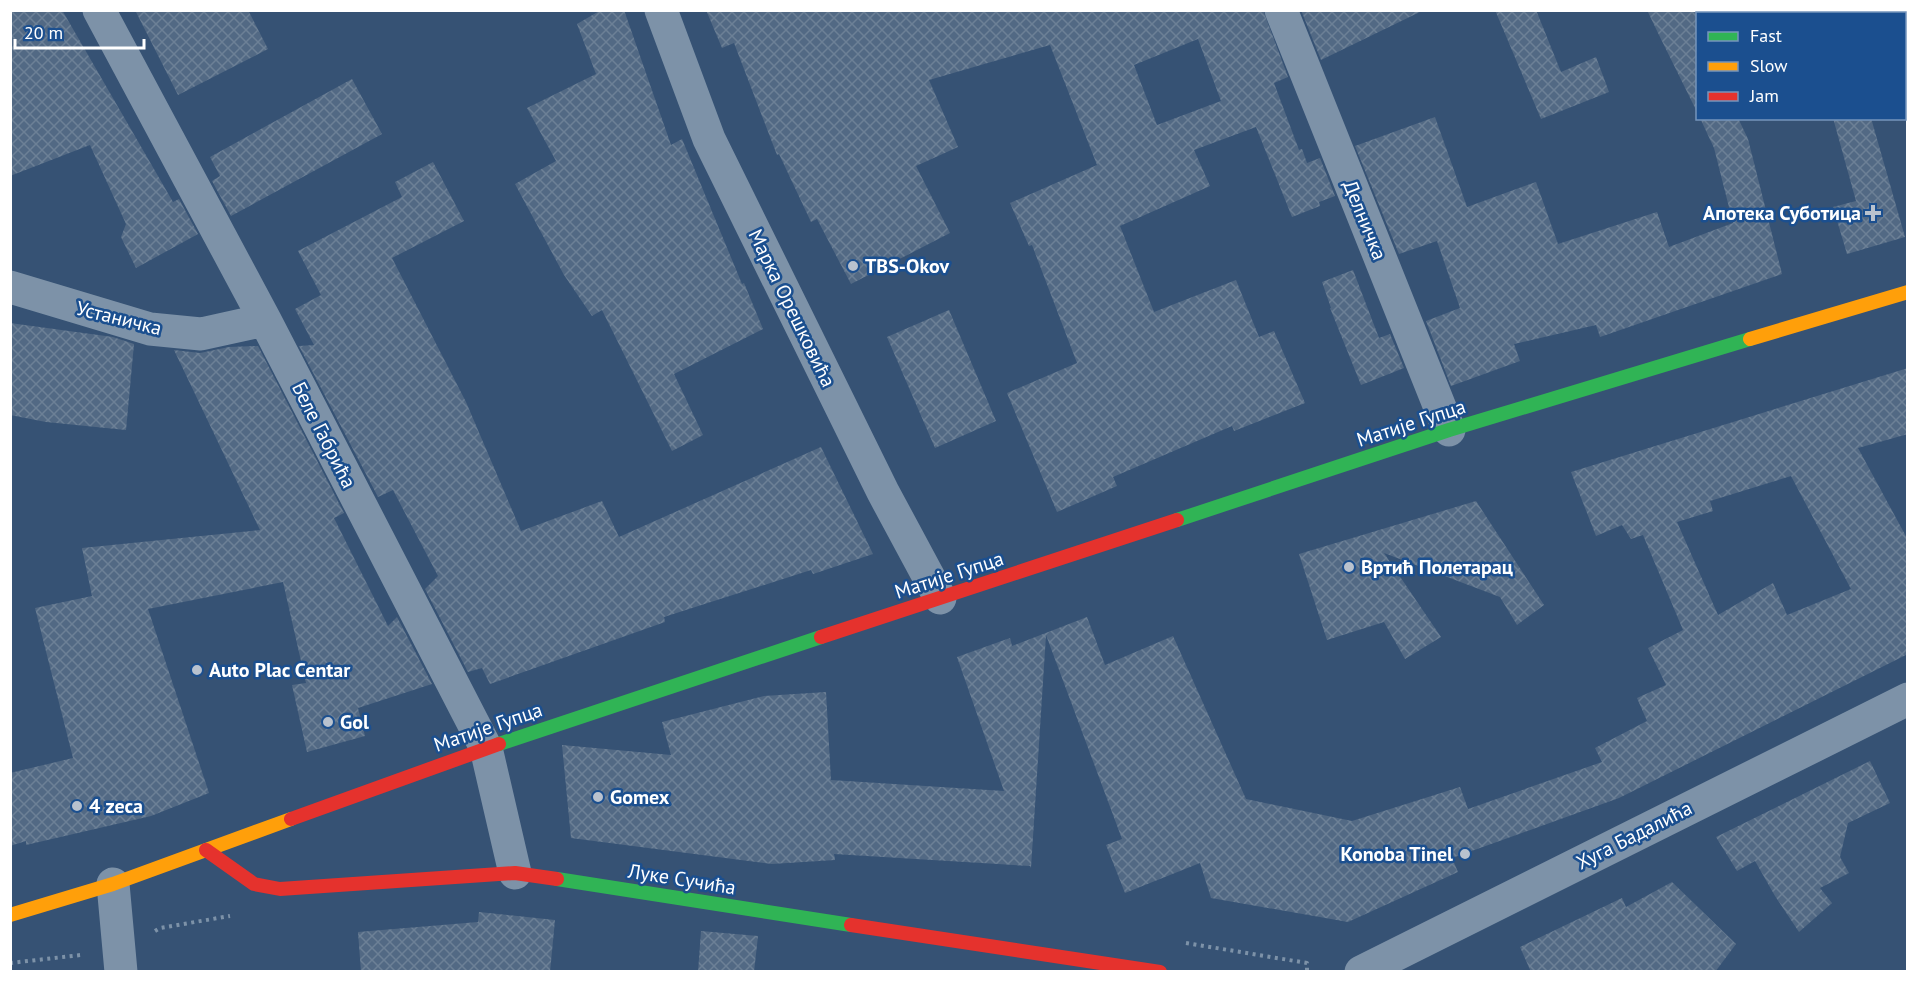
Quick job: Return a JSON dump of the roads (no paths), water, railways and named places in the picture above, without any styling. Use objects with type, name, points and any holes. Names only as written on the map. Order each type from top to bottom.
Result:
[{"type":"street","name":"Беле Габрића","points":[[99,10],[265,320],[486,748],[515,873]]},
{"type":"street","name":"Марка Орешковића","points":[[661,10],[709,139],[883,492],[940,598]]},
{"type":"street","name":"Делничка","points":[[1281,10],[1449,430]]},
{"type":"street","name":"Устаничка","points":[[10,287],[150,329],[201,334],[265,320]]},
{"type":"street","name":"Матије Гупца","points":[[10,915],[113,884],[486,748],[1449,430],[1908,292]]},
{"type":"street","name":"Хуга Бадалића","points":[[1361,972],[1908,699]]},
{"type":"street","name":"Луке Сучића","points":[[206,850],[254,884],[280,890],[515,873],[1160,972]]},
{"type":"street","points":[[113,884],[121,961]]},
{"type":"place","name":"Апотека Суботица","points":[[1873,213]]},
{"type":"place","name":"TBS-Okov","points":[[853,266]]},
{"type":"place","name":"Вртић Полетарац","points":[[1349,567]]},
{"type":"place","name":"Auto Plac Centar","points":[[197,670]]},
{"type":"place","name":"Gol","points":[[328,722]]},
{"type":"place","name":"Gomex","points":[[598,797]]},
{"type":"place","name":"4 zeca","points":[[77,806]]},
{"type":"place","name":"Konoba Tinel","points":[[1465,854]]}]
